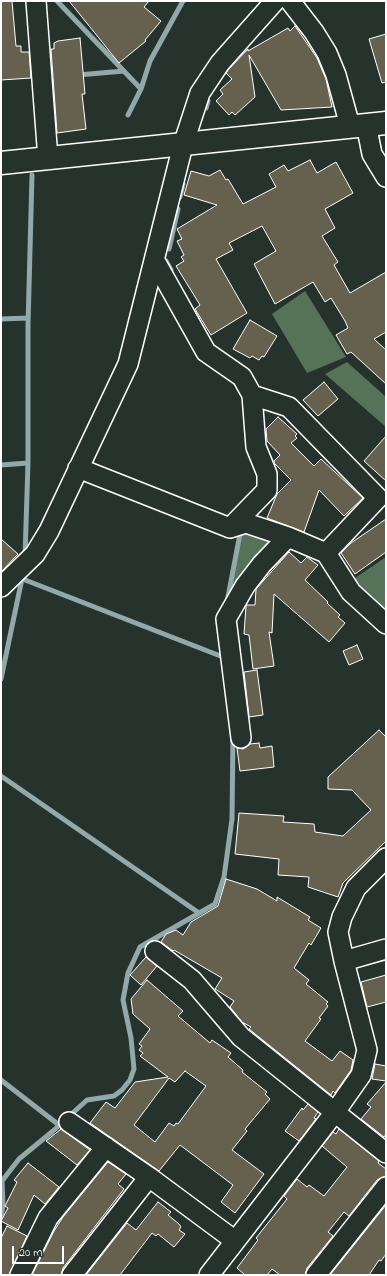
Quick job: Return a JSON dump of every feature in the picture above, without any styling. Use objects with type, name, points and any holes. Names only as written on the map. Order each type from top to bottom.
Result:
[{"type":"street","points":[[36,1],[48,159]]},
{"type":"street","points":[[1,587],[35,554],[60,509],[128,364],[156,261],[183,145],[200,93],[220,63],[275,1]]},
{"type":"street","points":[[290,1],[314,32],[327,53],[336,75],[367,124],[372,154],[386,177]]},
{"type":"street","points":[[1,163],[183,145],[367,124]]},
{"type":"street","points":[[156,261],[206,352],[242,377],[252,395],[256,447],[267,474],[267,490],[230,528]]},
{"type":"street","points":[[252,395],[289,407],[378,498],[326,553]]},
{"type":"street","points":[[78,468],[230,528],[246,523],[288,537],[326,553],[351,592],[386,624]]},
{"type":"street","points":[[241,738],[218,619],[262,564],[288,537]]},
{"type":"street","points":[[209,1275],[234,1240],[335,1112],[361,1075],[366,1050],[338,932],[342,917],[356,888],[386,858]]},
{"type":"street","points":[[344,961],[386,949]]},
{"type":"street","points":[[155,951],[192,980],[241,1037],[386,1153]]},
{"type":"street","points":[[69,1122],[148,1177],[234,1240]]},
{"type":"street","points":[[20,1275],[48,1218],[106,1147]]},
{"type":"street","points":[[72,1275],[148,1177]]},
{"type":"street","points":[[316,1275],[386,1188]]},
{"type":"green space","points":[[305,291],[346,357],[307,373],[272,314]]},
{"type":"green space","points":[[347,362],[386,397],[386,427],[325,374]]},
{"type":"green space","points":[[242,530],[278,541],[223,613],[239,531]]},
{"type":"green space","points":[[386,557],[386,616],[352,580]]},
{"type":"building","points":[[1,1],[12,1],[16,46],[21,46],[21,52],[29,52],[31,78],[1,80]]},
{"type":"building","points":[[69,1],[149,1],[144,7],[161,21],[145,40],[146,41],[119,63]]},
{"type":"building","points":[[295,26],[317,58],[326,79],[332,107],[281,110],[249,55],[255,97],[235,115],[232,112],[229,115],[216,101],[223,94],[220,90],[232,79],[226,73],[228,70],[248,49],[248,51],[288,28],[290,31]]},
{"type":"building","points":[[386,34],[386,82],[382,83],[369,39]]},
{"type":"building","points":[[80,38],[85,94],[82,94],[86,129],[57,133],[51,49],[54,49],[54,43],[58,41]]},
{"type":"building","points":[[310,160],[317,173],[336,162],[353,193],[325,209],[335,228],[322,236],[338,262],[334,265],[350,293],[386,272],[386,332],[374,339],[386,350],[386,384],[351,352],[347,354],[336,335],[348,328],[345,321],[331,298],[325,302],[313,282],[275,304],[254,264],[276,251],[262,226],[229,243],[233,250],[216,259],[247,313],[211,335],[195,309],[200,305],[176,266],[184,261],[181,257],[184,255],[177,241],[182,239],[177,229],[217,205],[184,195],[191,171],[209,176],[220,170],[226,180],[228,179],[243,204],[276,187],[269,174],[284,165],[288,171]]},
{"type":"building","points":[[250,320],[277,336],[264,357],[262,356],[259,360],[252,356],[250,358],[233,349]]},
{"type":"building","points":[[324,382],[338,399],[318,416],[303,400]]},
{"type":"building","points":[[278,417],[297,434],[295,436],[297,438],[291,443],[314,466],[321,459],[363,498],[344,516],[319,490],[304,532],[267,518],[277,494],[291,480],[274,463],[280,455],[267,441],[266,429]]},
{"type":"building","points":[[386,436],[386,481],[364,461]]},
{"type":"building","points":[[386,519],[386,552],[355,574],[341,553],[351,543]]},
{"type":"building","points":[[1,539],[18,554],[1,572]]},
{"type":"building","points":[[289,552],[301,563],[307,557],[318,565],[305,580],[328,602],[327,603],[340,615],[338,617],[345,623],[329,642],[274,594],[272,633],[269,632],[274,666],[253,669],[249,635],[244,634],[246,606],[255,605],[256,589]]},
{"type":"building","points":[[357,645],[363,659],[349,665],[343,651]]},
{"type":"building","points":[[257,670],[263,715],[249,717],[244,672]]},
{"type":"building","points":[[379,730],[386,737],[386,841],[343,883],[338,897],[308,887],[309,877],[278,875],[279,859],[235,854],[239,813],[284,816],[283,822],[314,824],[315,832],[343,836],[371,810],[352,790],[328,789],[328,777]]},
{"type":"building","points":[[259,743],[260,748],[272,746],[274,767],[240,771],[237,748],[243,749],[250,744]]},
{"type":"building","points":[[226,879],[257,889],[277,901],[277,897],[310,917],[308,920],[321,928],[311,945],[309,943],[294,968],[309,980],[306,984],[328,1002],[326,1004],[328,1006],[319,1018],[321,1019],[305,1041],[332,1061],[340,1051],[353,1060],[351,1070],[335,1093],[333,1091],[331,1095],[249,1029],[251,1027],[242,1022],[230,1007],[234,1001],[215,989],[222,978],[174,950],[173,951],[161,942],[166,934],[176,930],[183,935],[191,922],[218,906]]},
{"type":"building","points":[[146,957],[157,966],[141,985],[130,975]]},
{"type":"building","points":[[386,975],[386,1002],[367,1007],[361,982]]},
{"type":"building","points":[[147,980],[183,1011],[178,1016],[210,1043],[212,1040],[231,1053],[228,1057],[243,1070],[242,1072],[267,1092],[265,1094],[270,1099],[245,1129],[247,1131],[232,1150],[264,1174],[235,1213],[221,1202],[233,1185],[180,1145],[159,1171],[90,1123],[106,1102],[115,1108],[135,1082],[168,1077],[140,1056],[143,1053],[139,1050],[142,1046],[139,1044],[150,1029],[133,1014],[131,999]],"holes":[[[185,1071],[206,1086],[178,1124],[176,1123],[174,1126],[169,1123],[155,1142],[134,1125],[169,1078],[175,1082]]]},
{"type":"building","points":[[375,1064],[386,1066],[386,1081],[372,1079]]},
{"type":"building","points":[[386,1082],[386,1134],[384,1137],[361,1119],[371,1107],[367,1104]]},
{"type":"building","points":[[308,1104],[318,1112],[314,1118],[316,1119],[299,1141],[285,1131],[302,1108],[303,1110]]},
{"type":"building","points":[[61,1129],[90,1150],[77,1165],[46,1141]]},
{"type":"building","points":[[339,1129],[379,1161],[378,1163],[386,1169],[386,1176],[377,1180],[349,1216],[344,1212],[328,1232],[333,1236],[307,1268],[305,1275],[280,1275],[272,1269],[267,1275],[245,1275],[237,1268],[258,1240],[256,1238],[287,1199],[284,1196],[297,1179],[307,1187],[309,1185],[324,1196],[347,1167],[322,1146],[333,1132],[336,1134]]},
{"type":"building","points":[[108,1162],[126,1174],[118,1184],[124,1189],[63,1268],[61,1275],[32,1275],[54,1231],[63,1217]]},
{"type":"building","points":[[28,1163],[59,1187],[45,1204],[34,1195],[18,1230],[1,1221],[8,1208],[5,1206],[17,1182],[14,1180]]},
{"type":"building","points":[[158,1202],[171,1212],[168,1215],[179,1224],[181,1227],[179,1230],[185,1234],[174,1247],[158,1234],[156,1236],[152,1233],[120,1275],[86,1275],[127,1223],[136,1230]]},
{"type":"building","points":[[386,1205],[386,1254],[381,1261],[379,1260],[369,1275],[330,1275]]},
{"type":"building","points":[[7,1226],[27,1236],[9,1275],[1,1275],[1,1238]]},
{"type":"waterway","points":[[57,1],[141,89]]},
{"type":"waterway","points":[[128,115],[141,89],[150,61],[183,1]]},
{"type":"waterway","points":[[78,75],[124,71]]},
{"type":"waterway","points":[[206,108],[208,101]]},
{"type":"waterway","points":[[25,556],[28,463],[28,325],[32,175]]},
{"type":"waterway","points":[[180,197],[183,184]]},
{"type":"waterway","points":[[169,249],[178,209]]},
{"type":"waterway","points":[[166,261],[171,270]]},
{"type":"waterway","points":[[1,319],[28,318]]},
{"type":"waterway","points":[[1,465],[28,463]]},
{"type":"waterway","points":[[227,602],[240,534]]},
{"type":"waterway","points":[[1,679],[23,574]]},
{"type":"waterway","points":[[20,578],[223,657]]},
{"type":"waterway","points":[[1,1216],[3,1206],[2,1181],[19,1159],[87,1100],[114,1096],[122,1090],[130,1080],[134,1069],[131,1038],[123,1000],[128,973],[140,947],[215,904],[224,877],[232,819],[233,735]]},
{"type":"waterway","points":[[1,776],[199,913]]},
{"type":"waterway","points":[[1,1080],[59,1125]]}]
